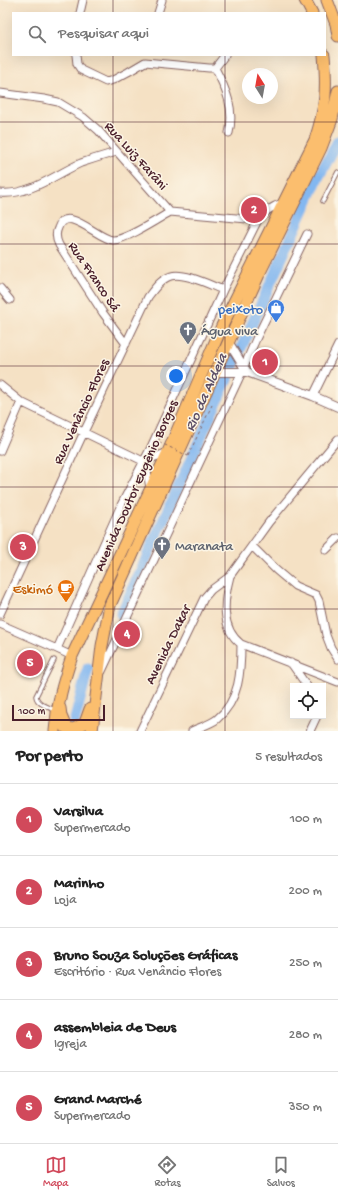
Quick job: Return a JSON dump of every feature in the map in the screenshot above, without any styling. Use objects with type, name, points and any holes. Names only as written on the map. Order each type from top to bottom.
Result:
[{"type":"highway","points":[[305,0],[311,12]]},
{"type":"highway","points":[[327,0],[336,24],[338,35]]},
{"type":"highway","name":"Avenida Doutor Eugênio Borges","points":[[55,731],[56,710],[60,691],[72,656],[168,452],[222,326],[315,140],[321,122],[326,98],[324,56]]},
{"type":"highway","name":"Avenida Doutor Eugênio Borges","points":[[92,731],[97,680],[110,605],[202,401],[219,372],[231,347],[260,272],[327,132],[338,98]]},
{"type":"highway","points":[[60,691],[61,716],[66,728],[74,729],[82,726],[89,714],[96,656],[104,616],[110,605]]},
{"type":"street","points":[[80,12],[83,0]]},
{"type":"street","points":[[158,12],[162,0]]},
{"type":"street","points":[[76,56],[77,64],[81,70],[106,82],[123,75],[146,58],[175,66],[215,68]]},
{"type":"street","points":[[215,68],[224,56]]},
{"type":"street","points":[[215,68],[225,87],[231,109],[229,133]]},
{"type":"street","name":"Rua Luiz Farâni","points":[[0,93],[58,102],[84,116],[170,212]]},
{"type":"street","points":[[0,193],[14,193],[26,189],[80,164],[117,152]]},
{"type":"street","points":[[57,649],[121,505],[144,461],[223,290],[258,220],[265,211],[273,206],[283,203]]},
{"type":"street","points":[[170,212],[258,220]]},
{"type":"street","name":"Rua Franco Sá","points":[[126,344],[59,245],[56,240],[57,230],[62,222],[66,220],[76,220],[101,237],[113,240],[134,232],[170,212]]},
{"type":"street","name":"Avenida Doutor Eugênio Borges","points":[[97,680],[256,339],[307,234]]},
{"type":"street","name":"Rua Venâncio Flores","points":[[0,614],[148,297],[155,287],[164,279],[178,275],[188,277],[223,290]]},
{"type":"street","points":[[0,288],[10,300]]},
{"type":"street","points":[[313,396],[338,345]]},
{"type":"street","points":[[231,347],[242,369]]},
{"type":"street","points":[[219,372],[242,369],[338,407]]},
{"type":"street","points":[[0,384],[21,402],[144,461],[168,452]]},
{"type":"street","points":[[0,451],[21,402]]},
{"type":"street","points":[[338,439],[269,522],[230,576],[225,596],[228,625],[232,635],[241,644],[338,682]]},
{"type":"street","points":[[144,461],[150,488]]},
{"type":"street","points":[[326,550],[338,538]]},
{"type":"street","points":[[252,546],[276,570],[295,586],[316,595],[319,601],[326,635],[331,648],[338,659]]},
{"type":"street","name":"Avenida Dakar","points":[[140,731],[202,602],[211,590],[230,576]]},
{"type":"street","points":[[0,624],[72,656]]},
{"type":"street","points":[[192,731],[217,720],[232,702],[239,678],[241,644]]},
{"type":"street","points":[[291,663],[304,683]]},
{"type":"street","points":[[310,731],[316,719]]},
{"type":"lane","points":[[324,201],[338,172]]},
{"type":"lane","points":[[54,660],[36,696],[36,699],[38,702],[56,710]]},
{"type":"path","points":[[158,442],[188,456],[212,405],[202,401]]},
{"type":"waterway","name":"Rio da Aldeia","points":[[121,614],[318,178],[338,141]]},
{"type":"waterway","points":[[74,723],[88,668]]},
{"type":"place","name":"Marinho","points":[[254,210]]},
{"type":"place","name":"peixoto","points":[[276,323]]},
{"type":"place","name":"Água viva","points":[[188,345]]},
{"type":"place","name":"Varsilva","points":[[265,362]]},
{"type":"place","name":"Bruno Souza Soluções Gráficas","points":[[23,547]]},
{"type":"place","name":"Maranata","points":[[162,560]]},
{"type":"place","name":"Eskimó","points":[[66,603]]},
{"type":"place","name":"assembleia de Deus","points":[[127,634]]},
{"type":"place","name":"Grand Marché","points":[[30,663]]}]
